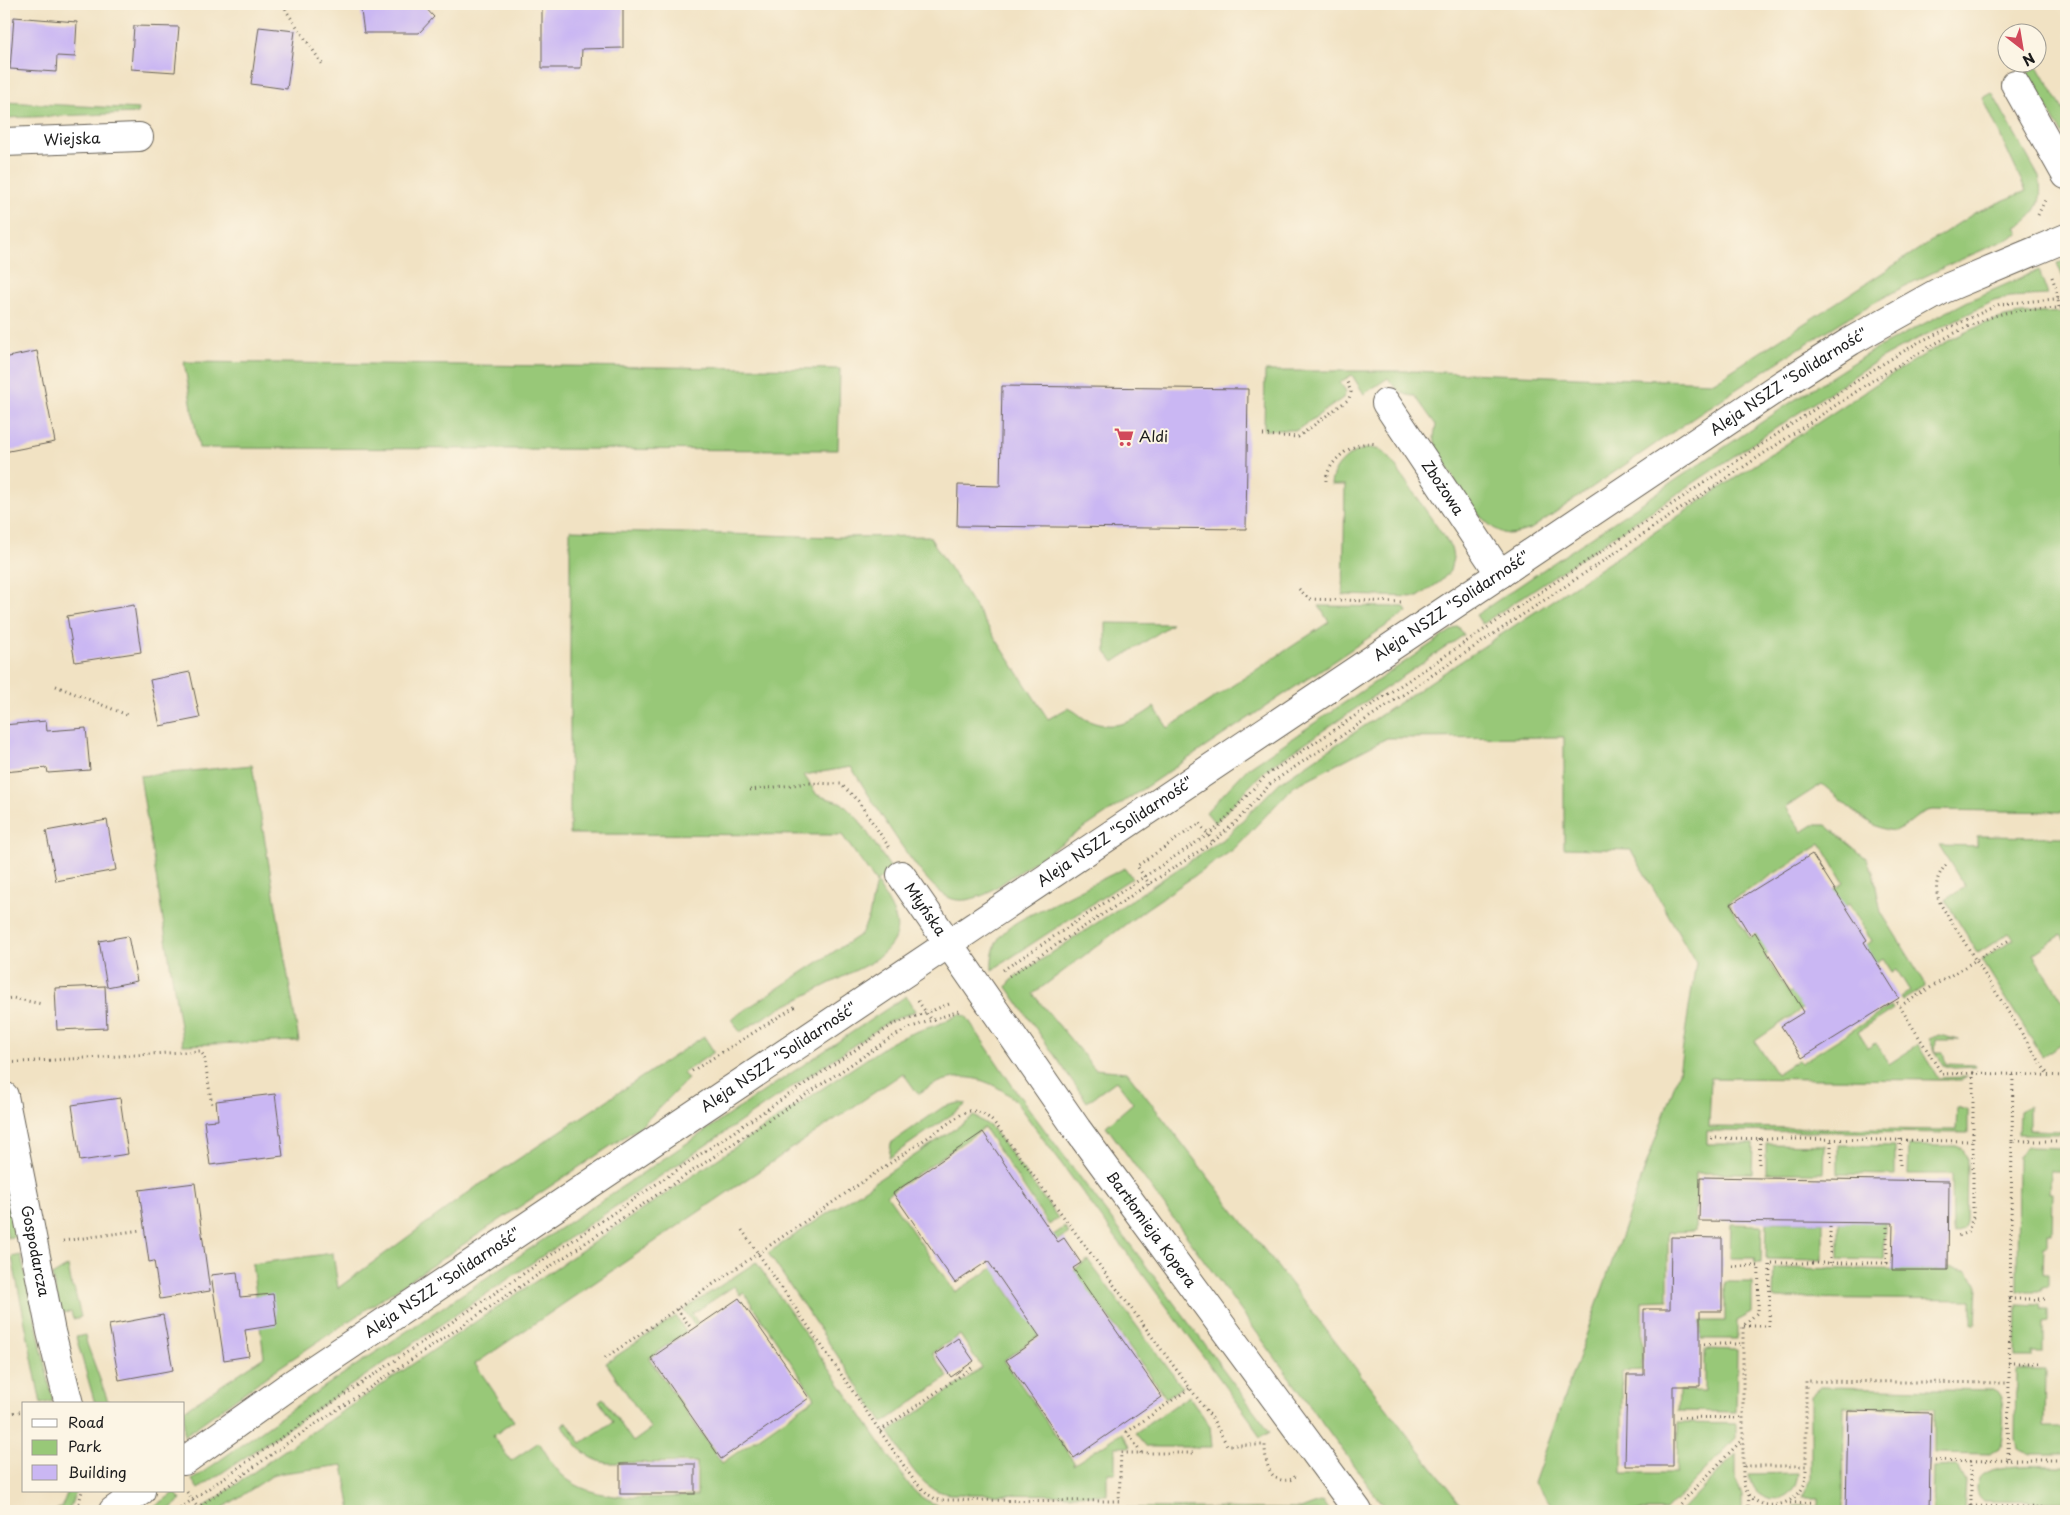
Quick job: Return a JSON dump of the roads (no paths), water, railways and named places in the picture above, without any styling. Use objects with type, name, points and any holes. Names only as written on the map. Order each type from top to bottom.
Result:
[{"type":"street","points":[[2015,84],[2056,183]]},
{"type":"street","name":"Wiejska","points":[[4,142],[139,137]]},
{"type":"street","name":"Aleja NSZZ \"Solidarność\"","points":[[185,1460],[292,1384],[1500,574],[1851,341],[1944,289],[2066,238]]},
{"type":"street","name":"Zbożowa","points":[[1386,403],[1500,574]]},
{"type":"street","name":"Młyńska","points":[[901,875],[948,945]]},
{"type":"street","name":"Bartłomieja Kopera","points":[[948,945],[1077,1129],[1358,1511]]},
{"type":"street","name":"Gospodarcza","points":[[4,1096],[51,1332],[69,1402]]},
{"type":"place","name":"Aldi","points":[[1124,437]]}]
